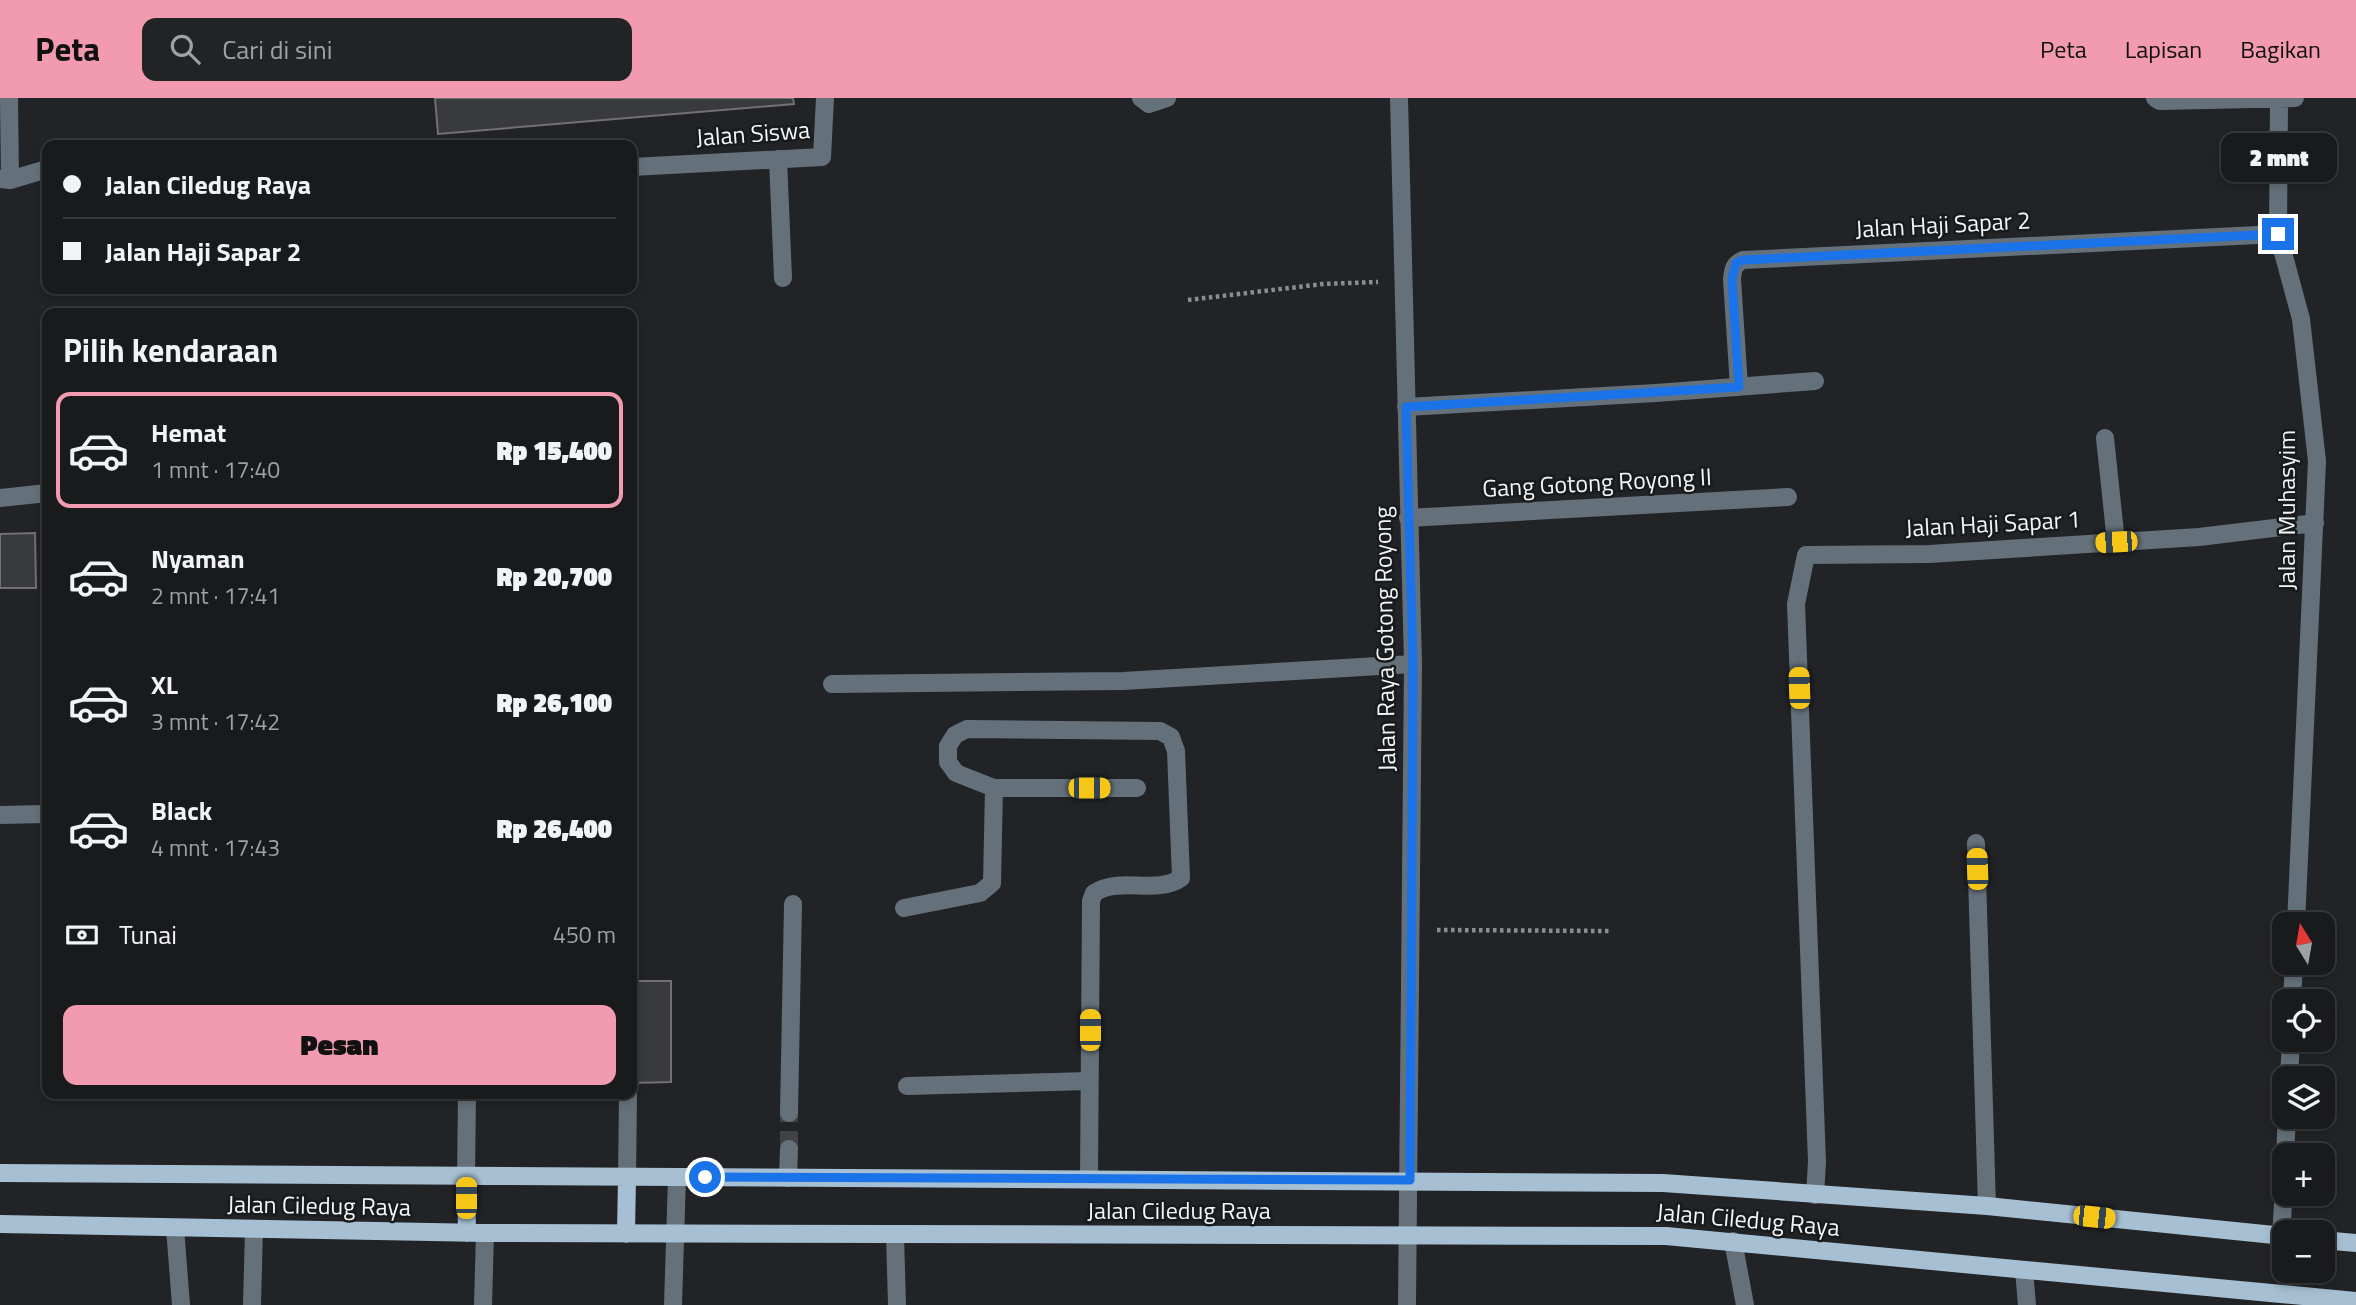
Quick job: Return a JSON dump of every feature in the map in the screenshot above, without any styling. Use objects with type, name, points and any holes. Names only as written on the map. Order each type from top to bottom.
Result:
[{"type":"main road","name":"Jalan Ciledug Raya","points":[[0,1173],[1663,1183],[1987,1206],[2272,1235]]},
{"type":"main road","points":[[466,1177],[476,1233]]},
{"type":"main road","points":[[626,1234],[627,1177]]},
{"type":"main road","name":"Jalan Ciledug Raya","points":[[0,1224],[476,1233],[1666,1236],[2356,1301]]},
{"type":"main road","points":[[2335,1241],[2356,1243]]},
{"type":"street","points":[[9,98],[5,180],[42,170]]},
{"type":"street","name":"Jalan Siswa","points":[[637,167],[822,157],[825,98]]},
{"type":"street","points":[[1141,98],[1149,104],[1167,98]]},
{"type":"street","name":"Jalan Raya Gotong Royong","points":[[1399,98],[1413,664],[1407,1305]]},
{"type":"street","points":[[2155,98],[2160,101],[2295,98]]},
{"type":"street","name":"Jalan Muhasyim","points":[[2279,99],[2278,234],[2301,320],[2316,461],[2297,912]]},
{"type":"street","points":[[778,159],[783,278]]},
{"type":"street","name":"Jalan Haji Sapar 2","points":[[1739,387],[1732,279],[1736,263],[1743,260],[2278,234]]},
{"type":"street","points":[[1406,407],[1815,381]]},
{"type":"street","points":[[2105,438],[2116,542]]},
{"type":"street","points":[[0,498],[42,494]]},
{"type":"street","name":"Gang Gotong Royong II","points":[[1408,518],[1788,497]]},
{"type":"street","name":"Jalan Haji Sapar 1","points":[[1815,1195],[1817,1162],[1796,604],[1806,555],[1929,554],[2199,537],[2315,523]]},
{"type":"street","points":[[832,684],[1123,681],[1413,664]]},
{"type":"street","points":[[1089,1179],[1091,901],[1094,892],[1104,886],[1171,885],[1181,878],[1176,751],[1171,737],[1160,731],[967,729],[955,735],[948,746],[948,762],[956,774],[994,788],[1137,788]]},
{"type":"street","points":[[904,908],[980,893],[992,883],[994,788]]},
{"type":"street","points":[[0,815],[42,814]]},
{"type":"street","points":[[1976,843],[1987,1206]]},
{"type":"street","points":[[789,1113],[793,904]]},
{"type":"street","points":[[907,1086],[1089,1082]]},
{"type":"street","points":[[466,1177],[467,1099]]},
{"type":"street","points":[[627,1177],[628,1099]]},
{"type":"street","points":[[788,1178],[789,1149]]},
{"type":"street","points":[[673,1305],[677,1177]]},
{"type":"street","points":[[175,1228],[181,1305]]},
{"type":"street","points":[[252,1305],[254,1229]]},
{"type":"street","points":[[476,1233],[483,1305]]},
{"type":"street","points":[[895,1236],[897,1305]]},
{"type":"street","points":[[1733,1241],[1745,1305]]},
{"type":"street","points":[[2024,1270],[2027,1305]]},
{"type":"path","points":[[1188,300],[1324,284],[1404,281]]},
{"type":"path","points":[[1411,930],[1611,931]]},
{"type":"building","points":[[435,98],[793,98],[794,104],[438,134]]},
{"type":"building","points":[[35,533],[36,588],[0,588],[0,534]]},
{"type":"building","points":[[637,981],[671,981],[671,1082],[637,1083]]},
{"type":"tunnel","points":[[789,1113],[789,1149]]},
{"type":"route","points":[[705,1177],[1410,1180],[1413,664],[1406,407],[1739,387],[1732,279],[1733,268],[1743,260],[2278,234]]}]
